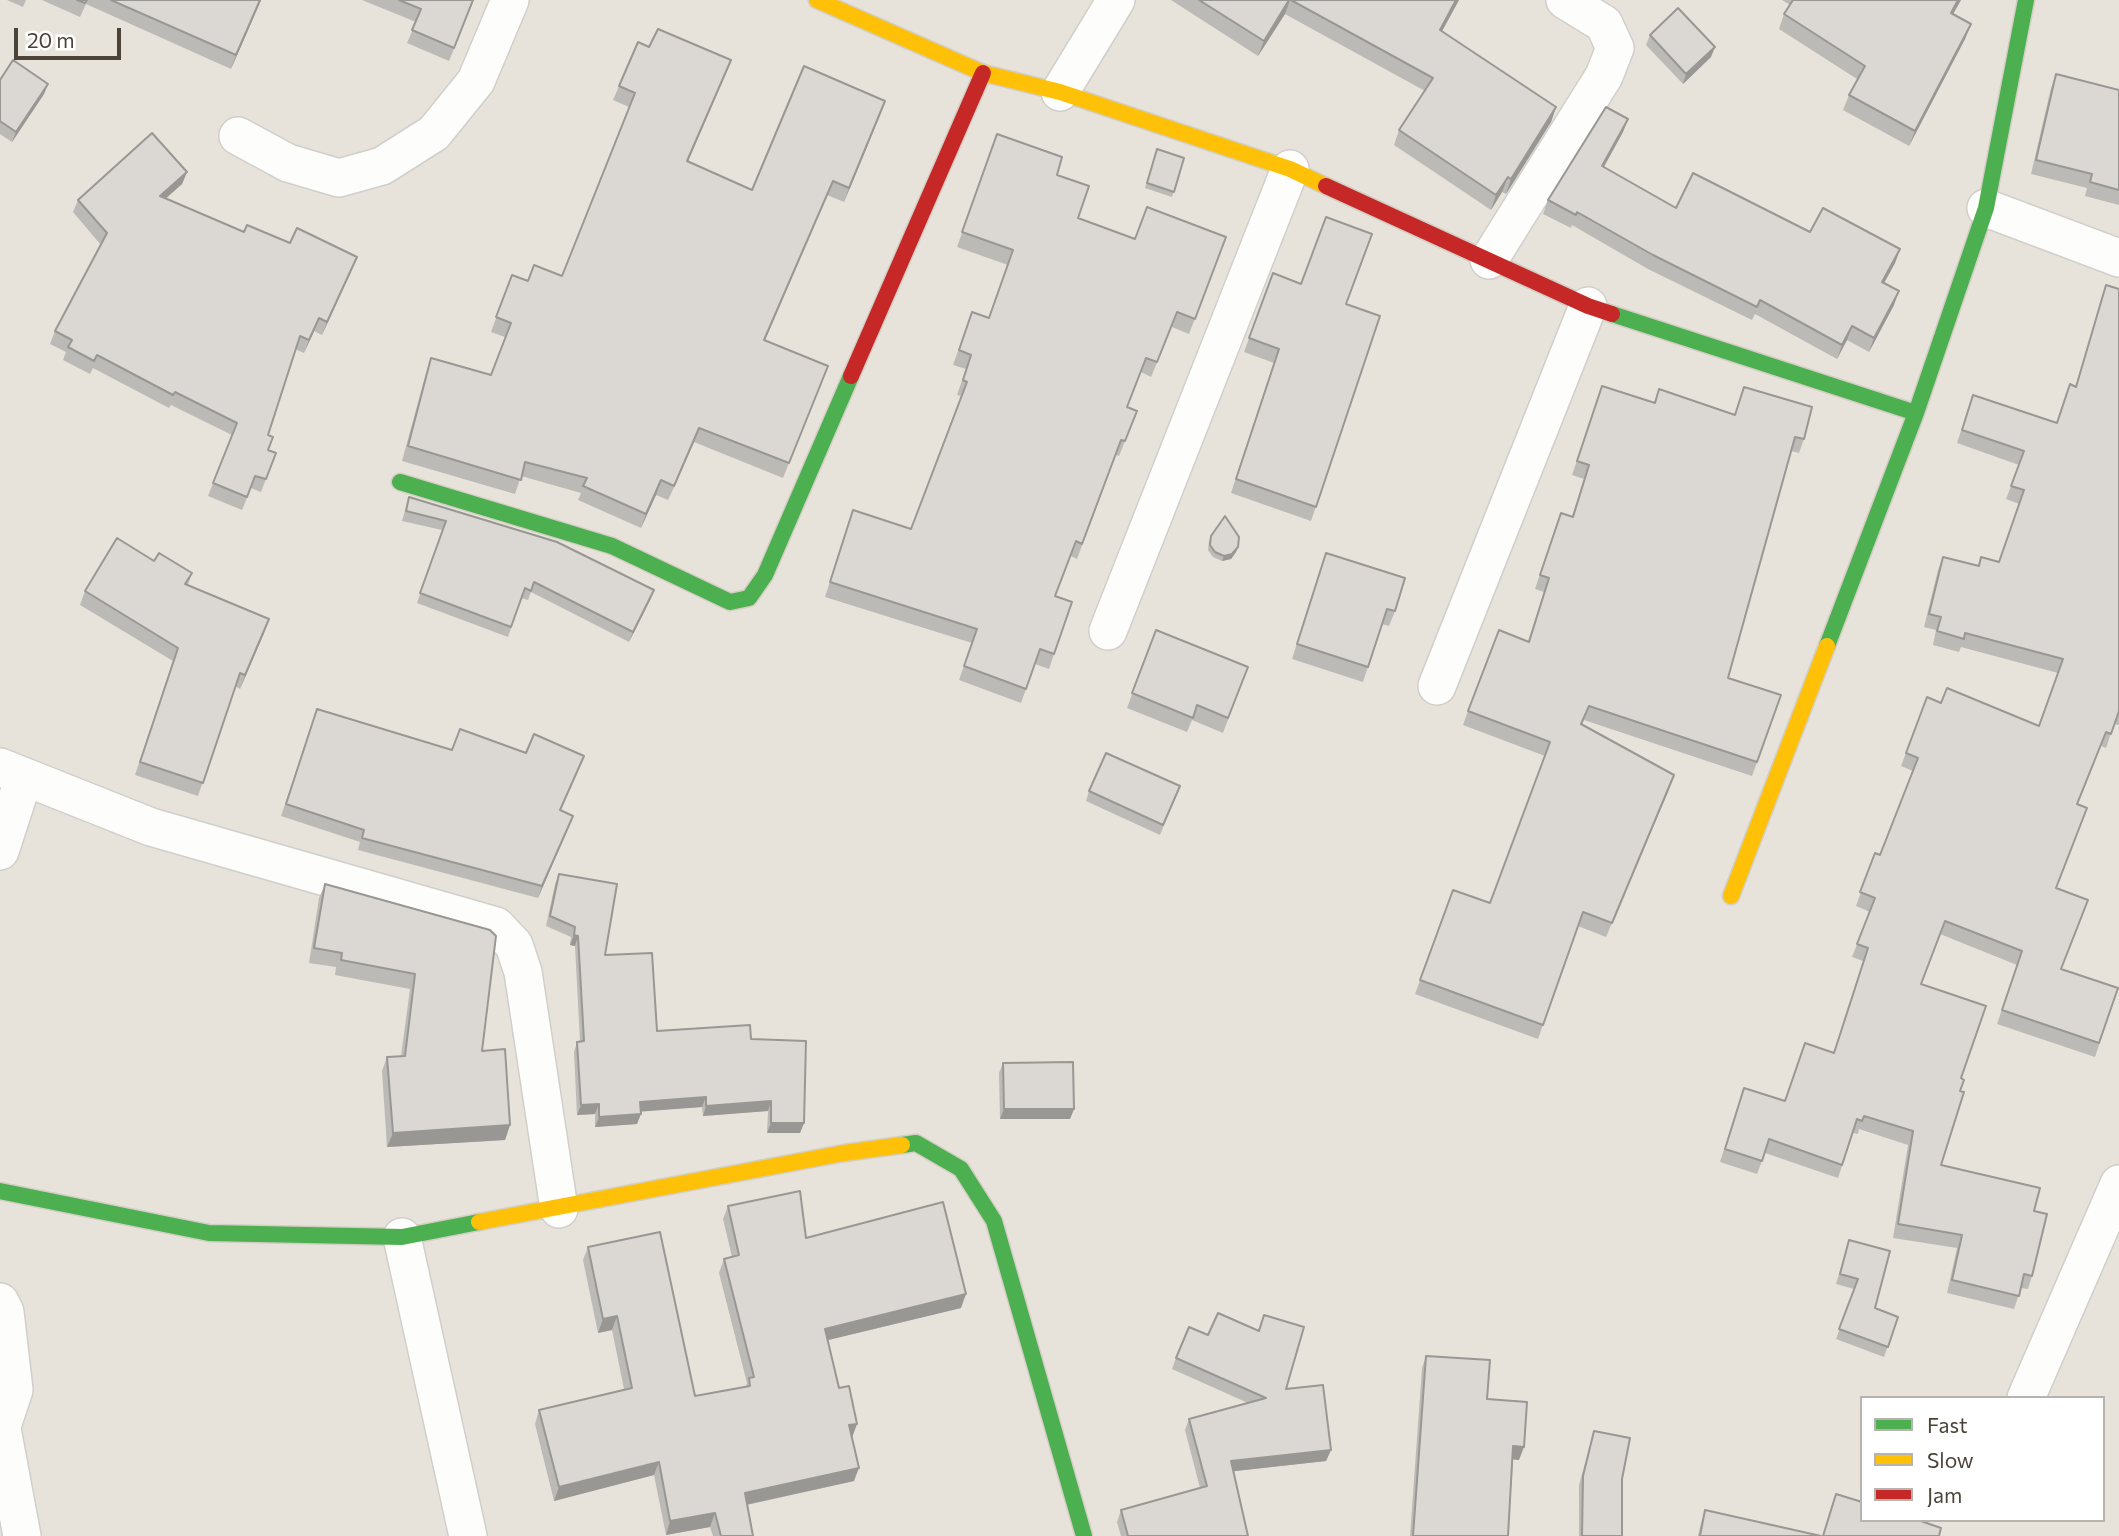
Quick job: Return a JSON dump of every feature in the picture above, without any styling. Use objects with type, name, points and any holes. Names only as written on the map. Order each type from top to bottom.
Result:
[{"type":"street","points":[[238,136],[288,163],[339,178],[382,166],[434,133],[476,81],[510,0]]},
{"type":"street","points":[[817,0],[983,73],[1060,92],[1290,169],[1588,306],[1916,413]]},
{"type":"street","points":[[1060,92],[1116,0]]},
{"type":"street","points":[[1489,260],[1604,76],[1615,48],[1604,24],[1565,0]]},
{"type":"street","points":[[1731,897],[1916,413],[1986,208],[2026,0]]},
{"type":"street","points":[[400,482],[612,546],[730,602],[749,598],[765,575],[983,73]]},
{"type":"street","points":[[1108,631],[1290,169]]},
{"type":"street","points":[[1986,208],[2119,258]]},
{"type":"street","points":[[1437,686],[1588,306]]},
{"type":"street","points":[[0,851],[12,772],[151,827],[496,926],[514,945],[523,972],[559,1209]]},
{"type":"street","points":[[0,1191],[209,1233],[402,1237],[844,1153],[916,1143],[961,1170],[994,1221],[1084,1536]]},
{"type":"street","points":[[2027,1396],[2119,1184]]},
{"type":"street","points":[[402,1237],[468,1536]]},
{"type":"street","points":[[0,1302],[5,1312],[14,1390],[1,1430],[22,1536]]},
{"type":"shaded area","points":[[0,0],[2119,0],[2119,1536],[0,1536]]},
{"type":"building","points":[[111,0],[260,0],[236,55]]},
{"type":"building","points":[[399,0],[473,0],[454,48],[412,30],[421,9]]},
{"type":"building","points":[[1199,0],[1289,0],[1264,41]]},
{"type":"building","points":[[1291,0],[1456,0],[1440,30],[1556,107],[1511,179],[1508,177],[1496,195],[1399,130],[1433,78]]},
{"type":"building","points":[[1793,0],[1958,0],[1951,13],[1971,24],[1915,131],[1849,95],[1865,66],[1784,14]]},
{"type":"building","points":[[1678,8],[1715,47],[1686,74],[1650,35]]},
{"type":"building","points":[[658,29],[731,60],[687,161],[752,190],[804,66],[885,101],[849,188],[833,181],[764,340],[828,366],[789,463],[699,428],[674,486],[661,480],[646,514],[583,486],[587,478],[525,462],[521,480],[408,446],[431,358],[491,375],[511,323],[496,317],[512,275],[528,281],[534,265],[562,276],[635,93],[619,86],[638,42],[649,47]]},
{"type":"building","points":[[13,60],[48,84],[16,132],[0,121],[0,80]]},
{"type":"building","points":[[2056,74],[2119,90],[2119,190],[2090,182],[2092,174],[2036,160]]},
{"type":"building","points":[[1606,107],[1628,119],[1602,166],[1676,208],[1693,173],[1810,232],[1823,208],[1900,249],[1882,282],[1899,291],[1874,338],[1852,326],[1842,345],[1760,300],[1757,307],[1653,255],[1577,212],[1576,215],[1548,200]]},
{"type":"building","points":[[152,133],[187,172],[160,196],[244,232],[247,225],[290,243],[297,228],[357,257],[327,322],[319,318],[309,340],[300,336],[268,435],[273,437],[268,450],[276,453],[266,479],[255,476],[247,497],[213,483],[237,423],[175,392],[173,395],[97,355],[94,361],[68,347],[72,340],[55,331],[107,233],[78,200]]},
{"type":"building","points":[[997,134],[1062,157],[1057,175],[1089,186],[1078,218],[1135,239],[1147,207],[1226,237],[1195,319],[1177,312],[1157,362],[1146,358],[1127,407],[1137,411],[1125,441],[1121,440],[1082,544],[1076,541],[1055,596],[1072,602],[1054,654],[1040,649],[1026,689],[964,666],[977,629],[830,582],[853,510],[911,529],[967,382],[963,380],[971,355],[959,350],[972,312],[989,318],[1013,250],[962,232]]},
{"type":"building","points":[[1157,149],[1184,158],[1174,192],[1147,183]]},
{"type":"building","points":[[1326,217],[1372,234],[1346,304],[1380,316],[1316,507],[1236,479],[1279,349],[1249,338],[1273,273],[1301,284]]},
{"type":"building","points":[[2106,285],[2119,289],[2119,711],[2111,734],[2106,732],[2077,804],[2087,808],[2056,888],[2088,900],[2061,969],[2118,988],[2099,1043],[2002,1010],[2022,951],[1945,921],[1921,984],[1986,1006],[1961,1078],[1964,1080],[1960,1091],[1964,1092],[1941,1165],[2040,1188],[2034,1211],[2047,1214],[2032,1276],[2024,1274],[2019,1296],[1952,1280],[1962,1235],[1898,1224],[1913,1131],[1864,1116],[1862,1121],[1857,1119],[1842,1165],[1769,1139],[1762,1161],[1725,1149],[1744,1088],[1785,1101],[1805,1043],[1834,1053],[1868,948],[1857,944],[1875,898],[1860,892],[1875,853],[1880,855],[1918,758],[1906,753],[1927,697],[1941,703],[1947,688],[2039,726],[2063,659],[1965,633],[1964,639],[1937,631],[1941,617],[1929,614],[1943,557],[1979,566],[1981,557],[1999,562],[2024,490],[2011,486],[2024,451],[1962,430],[1973,395],[2057,423],[2070,384],[2076,387]]},
{"type":"building","points":[[1602,386],[1655,403],[1659,389],[1735,415],[1744,387],[1812,407],[1804,439],[1795,437],[1728,678],[1781,695],[1757,762],[1589,706],[1581,724],[1674,775],[1612,923],[1583,912],[1543,1025],[1420,980],[1453,890],[1490,903],[1550,742],[1468,711],[1499,630],[1529,642],[1549,578],[1540,575],[1561,513],[1573,517],[1589,465],[1577,461]]},
{"type":"building","points":[[409,497],[557,542],[654,590],[633,632],[534,582],[531,591],[525,588],[511,627],[420,593],[446,521],[406,511]]},
{"type":"building","points":[[1225,516],[1239,537],[1238,547],[1232,554],[1224,556],[1215,552],[1210,545],[1211,536]]},
{"type":"building","points":[[117,538],[154,561],[159,553],[192,573],[185,584],[269,619],[245,675],[240,673],[203,783],[140,762],[178,648],[85,591]]},
{"type":"building","points":[[1326,553],[1405,578],[1395,611],[1387,609],[1368,667],[1297,644]]},
{"type":"building","points":[[1156,630],[1248,667],[1228,718],[1197,705],[1193,718],[1132,693]]},
{"type":"building","points":[[317,709],[452,750],[460,729],[526,753],[534,734],[584,756],[560,810],[573,816],[542,886],[362,838],[364,830],[286,804]]},
{"type":"building","points":[[1106,753],[1180,786],[1163,825],[1089,791]]},
{"type":"building","points":[[559,874],[617,884],[605,955],[652,953],[657,1031],[750,1025],[751,1039],[806,1041],[804,1123],[771,1123],[771,1101],[706,1106],[706,1097],[640,1102],[641,1114],[599,1117],[599,1104],[581,1105],[577,1042],[584,1041],[578,936],[574,935],[575,927],[550,916]]},
{"type":"building","points":[[325,884],[490,930],[496,936],[482,1051],[505,1049],[510,1125],[393,1133],[387,1057],[405,1056],[415,974],[341,960],[342,953],[314,948]]},
{"type":"building","points":[[1073,1062],[1074,1109],[1004,1109],[1003,1063]]},
{"type":"building","points":[[800,1191],[806,1238],[943,1202],[966,1294],[825,1329],[839,1388],[849,1386],[857,1424],[849,1425],[859,1468],[745,1493],[753,1536],[721,1536],[715,1513],[670,1521],[659,1462],[559,1487],[539,1410],[632,1388],[617,1316],[603,1319],[588,1247],[660,1232],[695,1396],[750,1386],[749,1378],[754,1377],[724,1259],[739,1255],[728,1206]]},
{"type":"building","points":[[1849,1240],[1890,1251],[1875,1308],[1898,1317],[1888,1347],[1839,1329],[1858,1279],[1840,1274]]},
{"type":"building","points":[[1218,1313],[1259,1331],[1264,1315],[1304,1327],[1286,1389],[1323,1385],[1331,1450],[1231,1461],[1248,1536],[1128,1536],[1121,1510],[1207,1486],[1189,1419],[1266,1398],[1176,1358],[1189,1327],[1208,1335]]},
{"type":"building","points":[[1426,1356],[1490,1360],[1487,1399],[1527,1402],[1524,1447],[1513,1446],[1508,1536],[1413,1536]]},
{"type":"building","points":[[1594,1431],[1630,1438],[1622,1479],[1622,1536],[1582,1536],[1583,1476]]},
{"type":"building","points":[[1836,1494],[1860,1501],[1860,1522],[1924,1522],[1941,1528],[1939,1536],[1823,1536]]},
{"type":"building","points":[[1705,1510],[1821,1536],[1700,1536]]},
{"type":"traffic: fast","points":[[1827,646],[1916,413],[1986,208],[2026,0]]},
{"type":"traffic: fast","points":[[1612,314],[1916,413]]},
{"type":"traffic: fast","points":[[400,482],[612,546],[730,602],[749,598],[765,575],[851,376]]},
{"type":"traffic: fast","points":[[902,1145],[916,1143],[961,1169],[994,1221],[1084,1536]]},
{"type":"traffic: fast","points":[[0,1191],[209,1233],[402,1237],[479,1222]]},
{"type":"traffic: slow","points":[[817,0],[983,73],[1060,92],[1290,169],[1326,186]]},
{"type":"traffic: slow","points":[[1731,896],[1827,646]]},
{"type":"traffic: slow","points":[[479,1222],[844,1153],[902,1145]]},
{"type":"traffic: jam","points":[[851,376],[983,73]]},
{"type":"traffic: jam","points":[[1326,186],[1588,306],[1612,314]]}]
